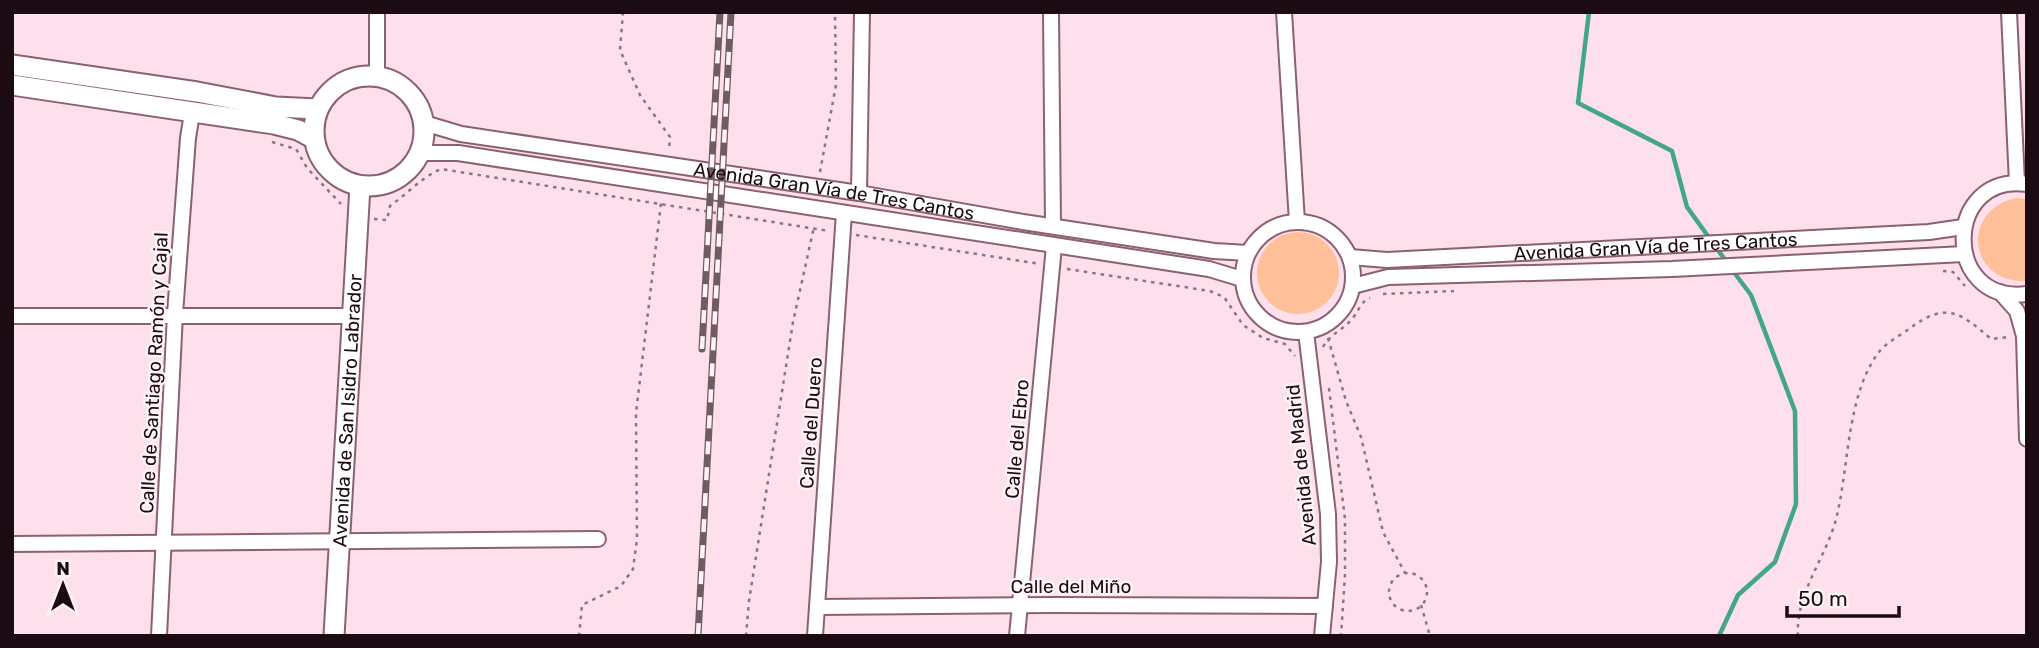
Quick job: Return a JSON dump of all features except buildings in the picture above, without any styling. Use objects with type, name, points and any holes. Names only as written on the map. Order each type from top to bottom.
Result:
[{"type":"street","points":[[377,12],[377,76]]},
{"type":"street","points":[[859,193],[862,12]]},
{"type":"street","points":[[1051,12],[1053,226]]},
{"type":"street","points":[[1284,12],[1297,222]]},
{"type":"street","points":[[2009,12],[2022,183],[1998,186],[1982,196],[1970,210],[1963,227],[1964,254],[1977,278],[2000,292],[2017,311],[2021,332],[2027,439]]},
{"type":"street","points":[[12,65],[197,92],[276,107],[317,109]]},
{"type":"street","points":[[359,76],[377,76],[408,92],[418,106],[424,122],[424,138],[420,153],[410,169],[396,180],[379,186],[360,186],[343,181],[328,170],[318,155],[313,138],[313,123],[317,109],[327,94],[341,83],[359,76]]},
{"type":"street","points":[[12,85],[274,124],[298,130],[313,138]]},
{"type":"street","name":"Calle de Santiago Ramón y Cajal","points":[[159,636],[175,314],[192,113]]},
{"type":"street","name":"Avenida Gran Vía de Tres Cantos","points":[[424,122],[461,134],[859,193],[1214,251],[1248,253]]},
{"type":"street","name":"Avenida Gran Vía de Tres Cantos","points":[[420,153],[458,153],[1209,269],[1242,279]]},
{"type":"street","name":"Avenida de San Isidro Labrador","points":[[334,636],[360,186]]},
{"type":"street","name":"Calle del Duero","points":[[815,636],[844,213]]},
{"type":"street","points":[[1297,222],[1315,224],[1342,243],[1350,257],[1353,271],[1353,286],[1339,315],[1326,326],[1306,332],[1278,330],[1263,321],[1244,295],[1242,279],[1248,253],[1256,240],[1269,230],[1297,222]]},
{"type":"street","name":"Avenida Gran Vía de Tres Cantos","points":[[1350,257],[1387,260],[1929,232],[1963,227]]},
{"type":"street","name":"Calle del Ebro","points":[[1017,636],[1054,246]]},
{"type":"street","name":"Avenida Gran Vía de Tres Cantos","points":[[1353,286],[1388,277],[1672,269],[1964,254]]},
{"type":"street","points":[[2000,292],[2027,294]]},
{"type":"street","points":[[12,316],[352,316]]},
{"type":"street","name":"Avenida de Madrid","points":[[1306,332],[1328,514],[1329,562],[1322,636]]},
{"type":"street","points":[[12,544],[598,539]]},
{"type":"street","name":"Calle del Miño","points":[[817,607],[1325,606]]},
{"type":"path","points":[[623,12],[620,50],[640,96],[670,136],[668,164]]},
{"type":"path","points":[[818,187],[836,85],[835,12]]},
{"type":"path","points":[[274,124],[272,143],[296,149],[321,185],[341,201],[342,216],[387,220],[390,206],[428,175],[441,169],[1210,291],[1224,297],[1243,326],[1263,338],[1285,344],[1296,358],[1310,362],[1323,355],[1328,338],[1351,321],[1363,301],[1378,294],[1458,291]]},
{"type":"path","points":[[579,636],[582,605],[621,586],[633,569],[637,539],[636,413],[665,185]]},
{"type":"path","points":[[746,636],[749,601],[793,322],[815,209]]},
{"type":"path","points":[[1941,270],[1953,272],[1968,290]]},
{"type":"path","points":[[1798,636],[1802,598],[1837,518],[1858,399],[1867,372],[1881,349],[1917,323],[1942,311],[1966,317],[1991,339],[2021,332]]},
{"type":"path","points":[[1328,338],[1346,401],[1361,437],[1383,532],[1405,573]]},
{"type":"path","points":[[1328,384],[1345,519],[1341,636]]},
{"type":"path","points":[[1405,573],[1422,579],[1426,588],[1426,597],[1421,605],[1411,611],[1399,609],[1391,601],[1388,589],[1394,579],[1405,573]]},
{"type":"path","points":[[1421,605],[1430,636]]},
{"type":"shaded area","points":[[2016,198],[2027,199],[2027,281],[2008,279],[1993,271],[1983,259],[1978,246],[1979,231],[1986,217],[1998,205]]},
{"type":"shaded area","points":[[1298,232],[1314,235],[1327,244],[1336,257],[1339,273],[1336,289],[1327,302],[1314,311],[1298,314],[1282,311],[1269,302],[1260,289],[1257,273],[1260,257],[1269,244],[1282,235]]},
{"type":"waterway","points":[[1589,12],[1578,103],[1672,151],[1687,207],[1728,264]]},
{"type":"waterway","points":[[1719,636],[1738,595],[1775,562],[1796,504],[1795,411],[1751,295],[1733,271]]},
{"type":"railway","points":[[702,349],[720,12]]},
{"type":"railway","points":[[698,636],[731,12]]}]
